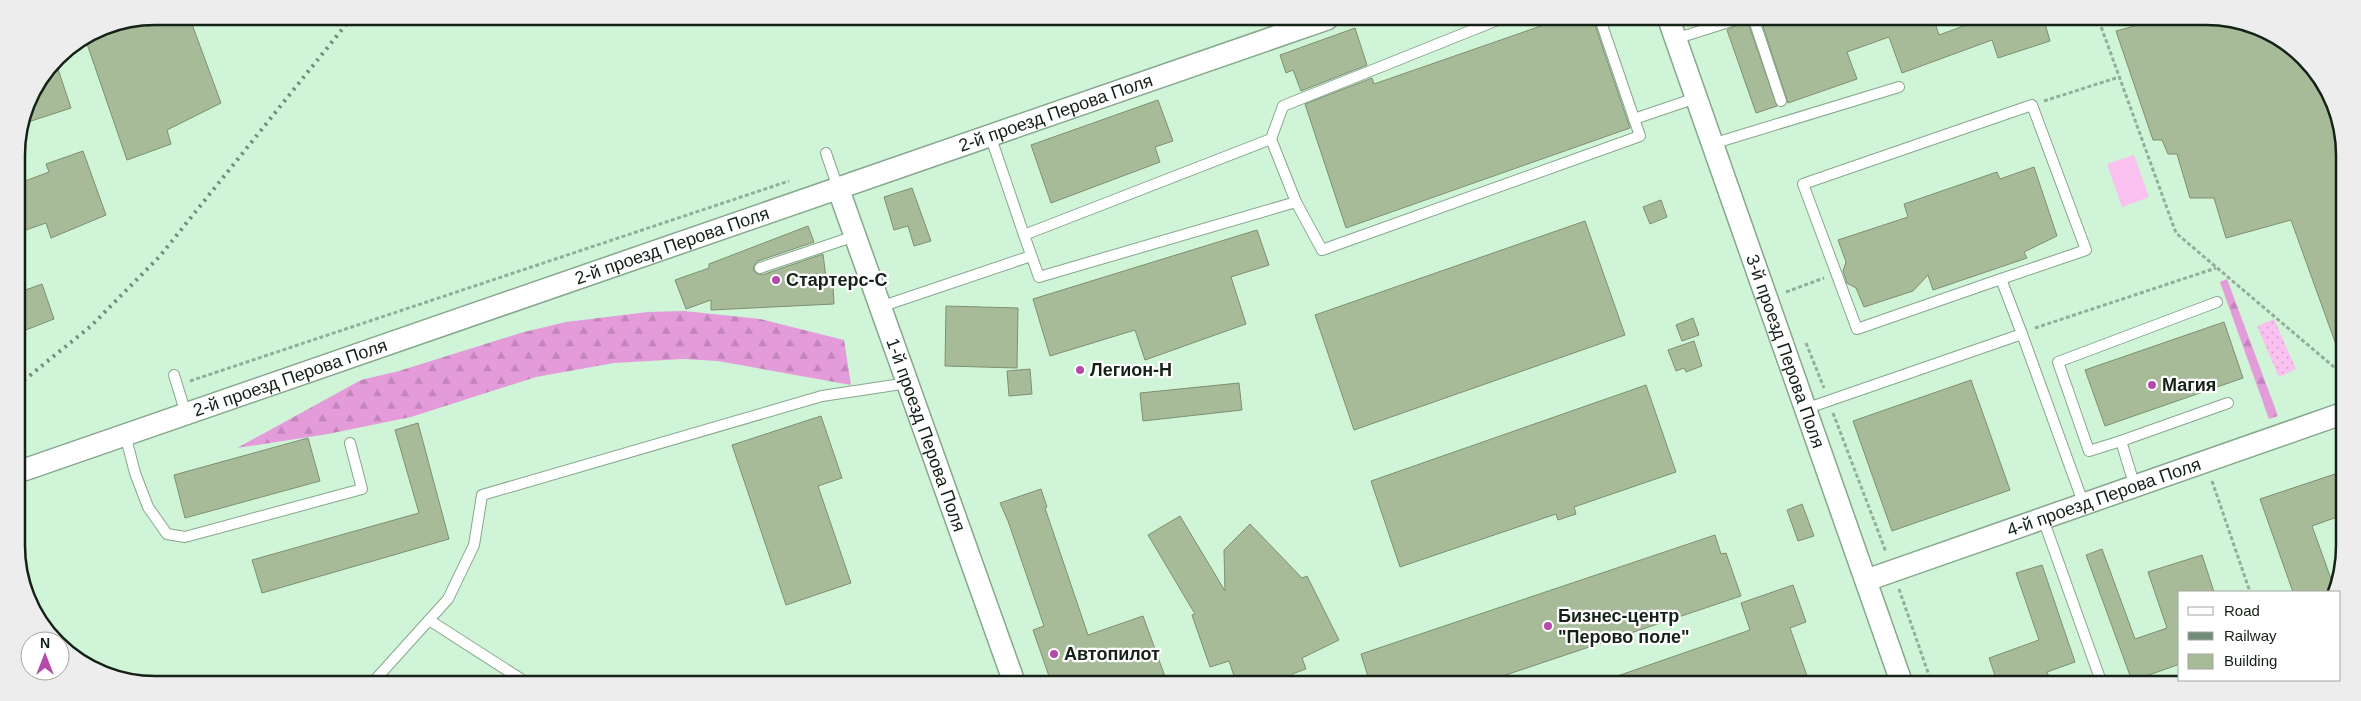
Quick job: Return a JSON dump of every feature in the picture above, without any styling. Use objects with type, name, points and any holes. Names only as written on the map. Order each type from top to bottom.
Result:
[{"type":"street","name":"2-й проезд Перова Поля","points":[[25,470],[1309,25]]},
{"type":"street","name":"3-й проезд Перова Поля","points":[[1672,29],[1899,676]]},
{"type":"street","name":"1-й проезд Перова Поля","points":[[838,188],[1012,676]]},
{"type":"street","name":"4-й проезд Перова Поля","points":[[1867,580],[2336,416]]},
{"type":"lane","points":[[1485,25],[1283,106],[1271,138],[1296,202],[1322,250],[1640,136],[1602,25]]},
{"type":"lane","points":[[1672,29],[1700,25]]},
{"type":"lane","points":[[1756,25],[1781,101]]},
{"type":"lane","points":[[1712,144],[1899,87]]},
{"type":"lane","points":[[1634,119],[1696,98]]},
{"type":"lane","points":[[2032,105],[2086,250],[1857,329],[1802,184],[2032,105]]},
{"type":"lane","points":[[990,135],[1039,277],[1296,202]]},
{"type":"lane","points":[[1024,235],[1271,138]]},
{"type":"lane","points":[[826,153],[838,188]]},
{"type":"lane","points":[[760,268],[855,236]]},
{"type":"lane","points":[[880,308],[1031,256]]},
{"type":"lane","points":[[2001,279],[2027,331],[2084,505]]},
{"type":"lane","points":[[2217,302],[2058,362],[2089,451],[2228,403]]},
{"type":"lane","points":[[1805,409],[2027,331]]},
{"type":"lane","points":[[174,375],[186,414]]},
{"type":"lane","points":[[379,676],[448,599],[474,545],[482,495],[822,396],[908,383]]},
{"type":"lane","points":[[125,434],[135,473],[148,507],[167,534],[185,537],[362,489],[350,443]]},
{"type":"lane","points":[[2121,441],[2135,487]]},
{"type":"lane","points":[[2043,519],[2099,676]]},
{"type":"lane","points":[[429,620],[516,676]]},
{"type":"path","points":[[2100,25],[2176,233],[2336,369]]},
{"type":"path","points":[[2032,105],[2119,77]]},
{"type":"path","points":[[177,385],[794,180]]},
{"type":"path","points":[[2027,331],[2216,268]]},
{"type":"path","points":[[1790,301],[1786,292],[1837,274]]},
{"type":"path","points":[[1804,337],[1889,560]]},
{"type":"path","points":[[2211,478],[2250,591]]},
{"type":"path","points":[[1898,586],[1929,676]]},
{"type":"shaded area","points":[[2134,155],[2149,197],[2122,207],[2107,164]]},
{"type":"shaded area","points":[[2274,319],[2296,369],[2279,377],[2257,326]]},
{"type":"green space","points":[[2227,279],[2278,416],[2269,419],[2220,282]]},
{"type":"green space","points":[[684,311],[760,319],[844,340],[851,385],[718,361],[683,359],[614,363],[536,377],[411,417],[328,434],[237,448],[361,380],[399,371],[524,332],[566,322],[648,312]]},
{"type":"building","points":[[147,25],[192,25],[221,103],[167,130],[171,144],[127,160],[87,44],[113,32],[130,28]]},
{"type":"building","points":[[1544,25],[1595,25],[1630,128],[1346,228],[1305,104],[1372,78],[1374,84]]},
{"type":"building","points":[[1737,25],[1749,25],[1777,106],[1756,113],[1727,30]]},
{"type":"building","points":[[1763,25],[1936,25],[1939,35],[1966,25],[2045,25],[2050,41],[1998,58],[1992,40],[1902,73],[1889,37],[1847,52],[1857,79],[1788,103]]},
{"type":"building","points":[[2138,25],[2206,25],[2239,29],[2271,42],[2285,52],[2298,63],[2319,90],[2329,113],[2335,138],[2336,345],[2291,220],[2226,238],[2214,198],[2190,198],[2177,154],[2168,154],[2162,140],[2153,140],[2116,31]]},
{"type":"building","points":[[1355,28],[1367,65],[1301,91],[1293,70],[1286,73],[1280,55]]},
{"type":"building","points":[[58,68],[71,108],[29,122],[42,90]]},
{"type":"building","points":[[1158,100],[1173,141],[1155,147],[1160,162],[1051,203],[1031,145]]},
{"type":"building","points":[[83,151],[106,215],[51,238],[46,223],[25,230],[25,181],[49,172],[46,164]]},
{"type":"building","points":[[2034,167],[2057,236],[2024,252],[2027,258],[1933,290],[1928,275],[1913,291],[1864,307],[1856,288],[1847,283],[1843,271],[1846,262],[1838,240],[1908,217],[1904,204],[1997,172],[2000,179]]},
{"type":"building","points":[[912,188],[931,241],[914,246],[908,226],[894,230],[884,197]]},
{"type":"building","points":[[1661,200],[1667,217],[1650,224],[1643,207]]},
{"type":"building","points":[[1585,221],[1625,335],[1354,430],[1315,315]]},
{"type":"building","points":[[808,226],[814,242],[758,261],[753,270],[762,275],[823,254],[827,286],[833,286],[834,304],[711,310],[711,300],[686,309],[675,280],[709,268],[709,264]]},
{"type":"building","points":[[1257,230],[1269,265],[1231,277],[1246,324],[1145,360],[1135,330],[1050,356],[1033,299]]},
{"type":"building","points":[[42,284],[54,319],[25,330],[25,290]]},
{"type":"building","points":[[946,306],[1018,308],[1017,368],[945,366]]},
{"type":"building","points":[[1693,318],[1699,335],[1682,341],[1676,325]]},
{"type":"building","points":[[2224,322],[2243,378],[2105,426],[2085,370]]},
{"type":"building","points":[[1694,341],[1702,366],[1686,372],[1684,368],[1676,371],[1668,350]]},
{"type":"building","points":[[1030,369],[1032,394],[1009,396],[1007,371]]},
{"type":"building","points":[[1971,380],[2010,490],[1892,531],[1853,421]]},
{"type":"building","points":[[1239,383],[1242,410],[1143,421],[1140,393]]},
{"type":"building","points":[[1646,385],[1676,472],[1574,507],[1576,514],[1558,520],[1556,514],[1400,567],[1371,481]]},
{"type":"building","points":[[821,416],[842,478],[818,486],[851,583],[786,605],[732,445]]},
{"type":"building","points":[[418,423],[449,539],[262,593],[252,560],[419,513],[395,430]]},
{"type":"building","points":[[308,438],[320,481],[185,518],[174,475]]},
{"type":"building","points":[[2336,474],[2336,517],[2312,526],[2332,580],[2328,591],[2293,591],[2260,499]]},
{"type":"building","points":[[1041,489],[1047,507],[1045,508],[1088,635],[1143,616],[1165,676],[1049,676],[1033,630],[1044,626],[1000,503]]},
{"type":"building","points":[[1802,504],[1814,536],[1798,541],[1787,510]]},
{"type":"building","points":[[1180,516],[1225,591],[1224,550],[1250,524],[1302,578],[1307,576],[1339,640],[1302,658],[1306,669],[1292,674],[1293,676],[1234,676],[1229,661],[1210,667],[1192,615],[1195,614],[1148,535]]},
{"type":"building","name":"Бизнес-центр \"Перово поле\"","points":[[1715,535],[1721,554],[1726,553],[1741,596],[1503,676],[1368,676],[1361,654]]},
{"type":"building","points":[[2102,549],[2135,639],[2167,628],[2148,572],[2202,555],[2214,591],[2178,591],[2178,665],[2146,676],[2130,676],[2086,555]]},
{"type":"building","points":[[2042,565],[2075,662],[2047,672],[2049,676],[1995,676],[1989,658],[2039,640],[2016,573]]},
{"type":"building","points":[[1793,585],[1806,622],[1790,628],[1807,676],[1617,676],[1750,630],[1741,603]]},
{"type":"railway","points":[[25,379],[91,326],[160,256],[346,25]]},
{"type":"place","name":"Стартерс-С","points":[[776,280]]},
{"type":"place","name":"Легион-Н","points":[[1080,370]]},
{"type":"place","name":"Магия","points":[[2152,385]]},
{"type":"place","name":"Бизнес-центр \"Перово поле\"","points":[[1548,626]]},
{"type":"place","name":"Автопилот","points":[[1054,654]]}]
